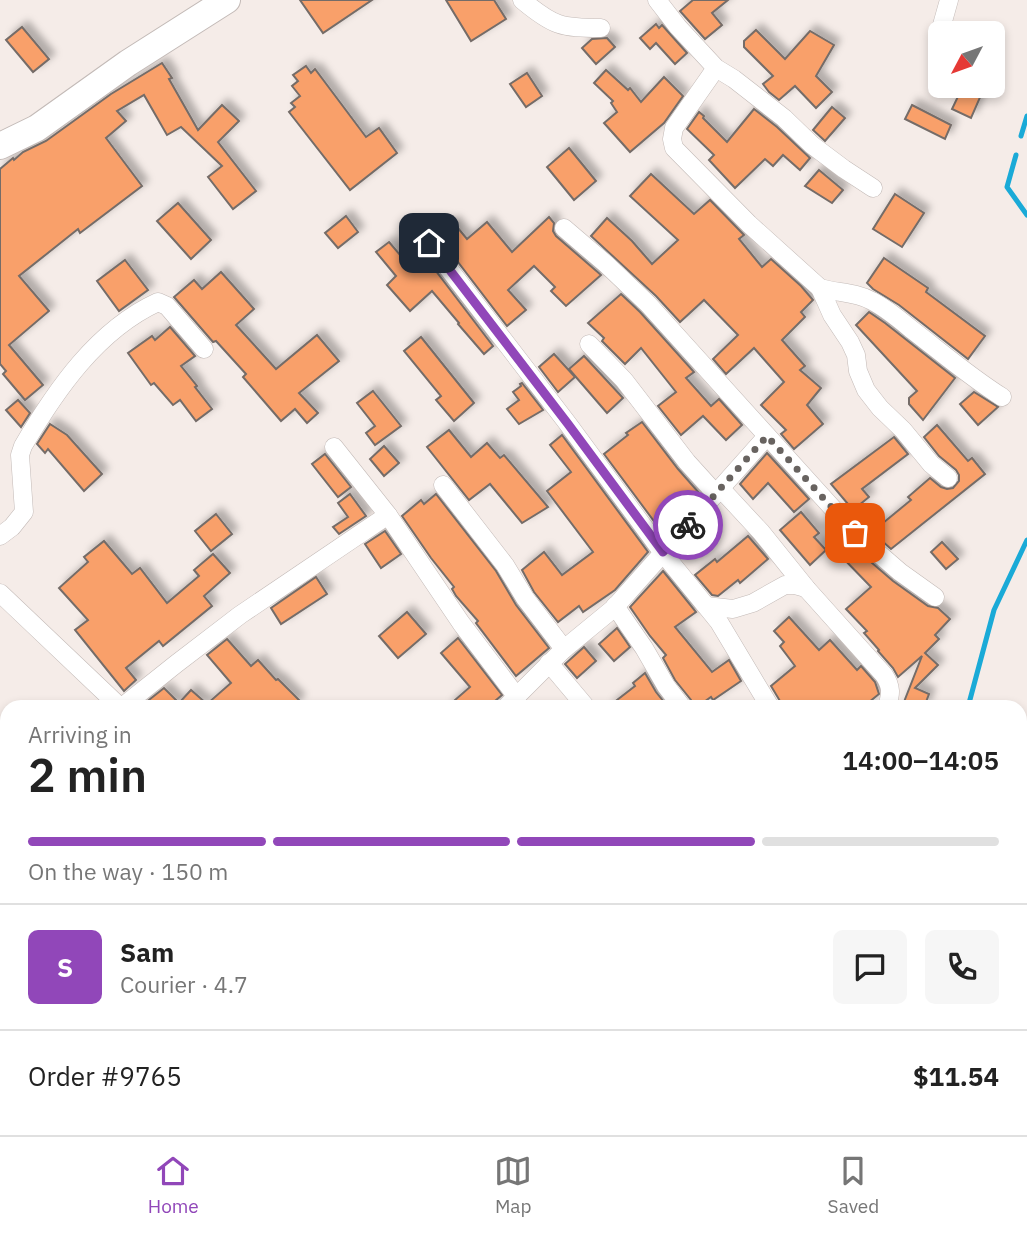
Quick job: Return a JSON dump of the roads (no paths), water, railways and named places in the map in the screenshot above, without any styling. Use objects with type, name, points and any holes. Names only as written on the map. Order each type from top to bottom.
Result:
[{"type":"street","points":[[0,146],[37,128],[128,63],[227,0]]},
{"type":"street","points":[[522,0],[551,22],[565,26],[601,28]]},
{"type":"street","points":[[657,0],[716,68],[784,118],[812,145],[873,188]]},
{"type":"street","points":[[943,21],[949,0]]},
{"type":"street","points":[[716,68],[674,128],[674,148],[749,224],[820,288],[832,315],[856,355],[858,371],[866,390],[931,464],[948,478]]},
{"type":"street","points":[[564,228],[648,304],[855,533],[900,572],[935,597]]},
{"type":"street","points":[[429,243],[719,622],[766,700]]},
{"type":"street","points":[[820,288],[872,300],[1002,397]]},
{"type":"street","points":[[0,536],[12,527],[24,512],[20,455],[23,446],[63,384],[88,354],[124,322],[158,302],[167,306],[204,349]]},
{"type":"street","points":[[589,344],[624,380],[687,462],[761,532],[806,588],[884,675],[890,684],[889,700]]},
{"type":"street","points":[[514,700],[564,649],[615,606],[767,436]]},
{"type":"street","points":[[334,447],[387,515],[511,700]]},
{"type":"street","points":[[443,485],[505,565],[564,649]]},
{"type":"street","points":[[130,700],[240,615],[387,515]]},
{"type":"street","points":[[706,606],[733,609],[753,603],[785,585],[806,588]]},
{"type":"street","points":[[0,593],[114,700]]},
{"type":"street","points":[[615,606],[677,700]]},
{"type":"street","points":[[549,663],[580,700]]},
{"type":"waterway","points":[[1021,136],[1027,116]]},
{"type":"waterway","points":[[1016,155],[1007,187],[1027,215]]},
{"type":"waterway","points":[[970,700],[994,610],[1027,540]]}]
